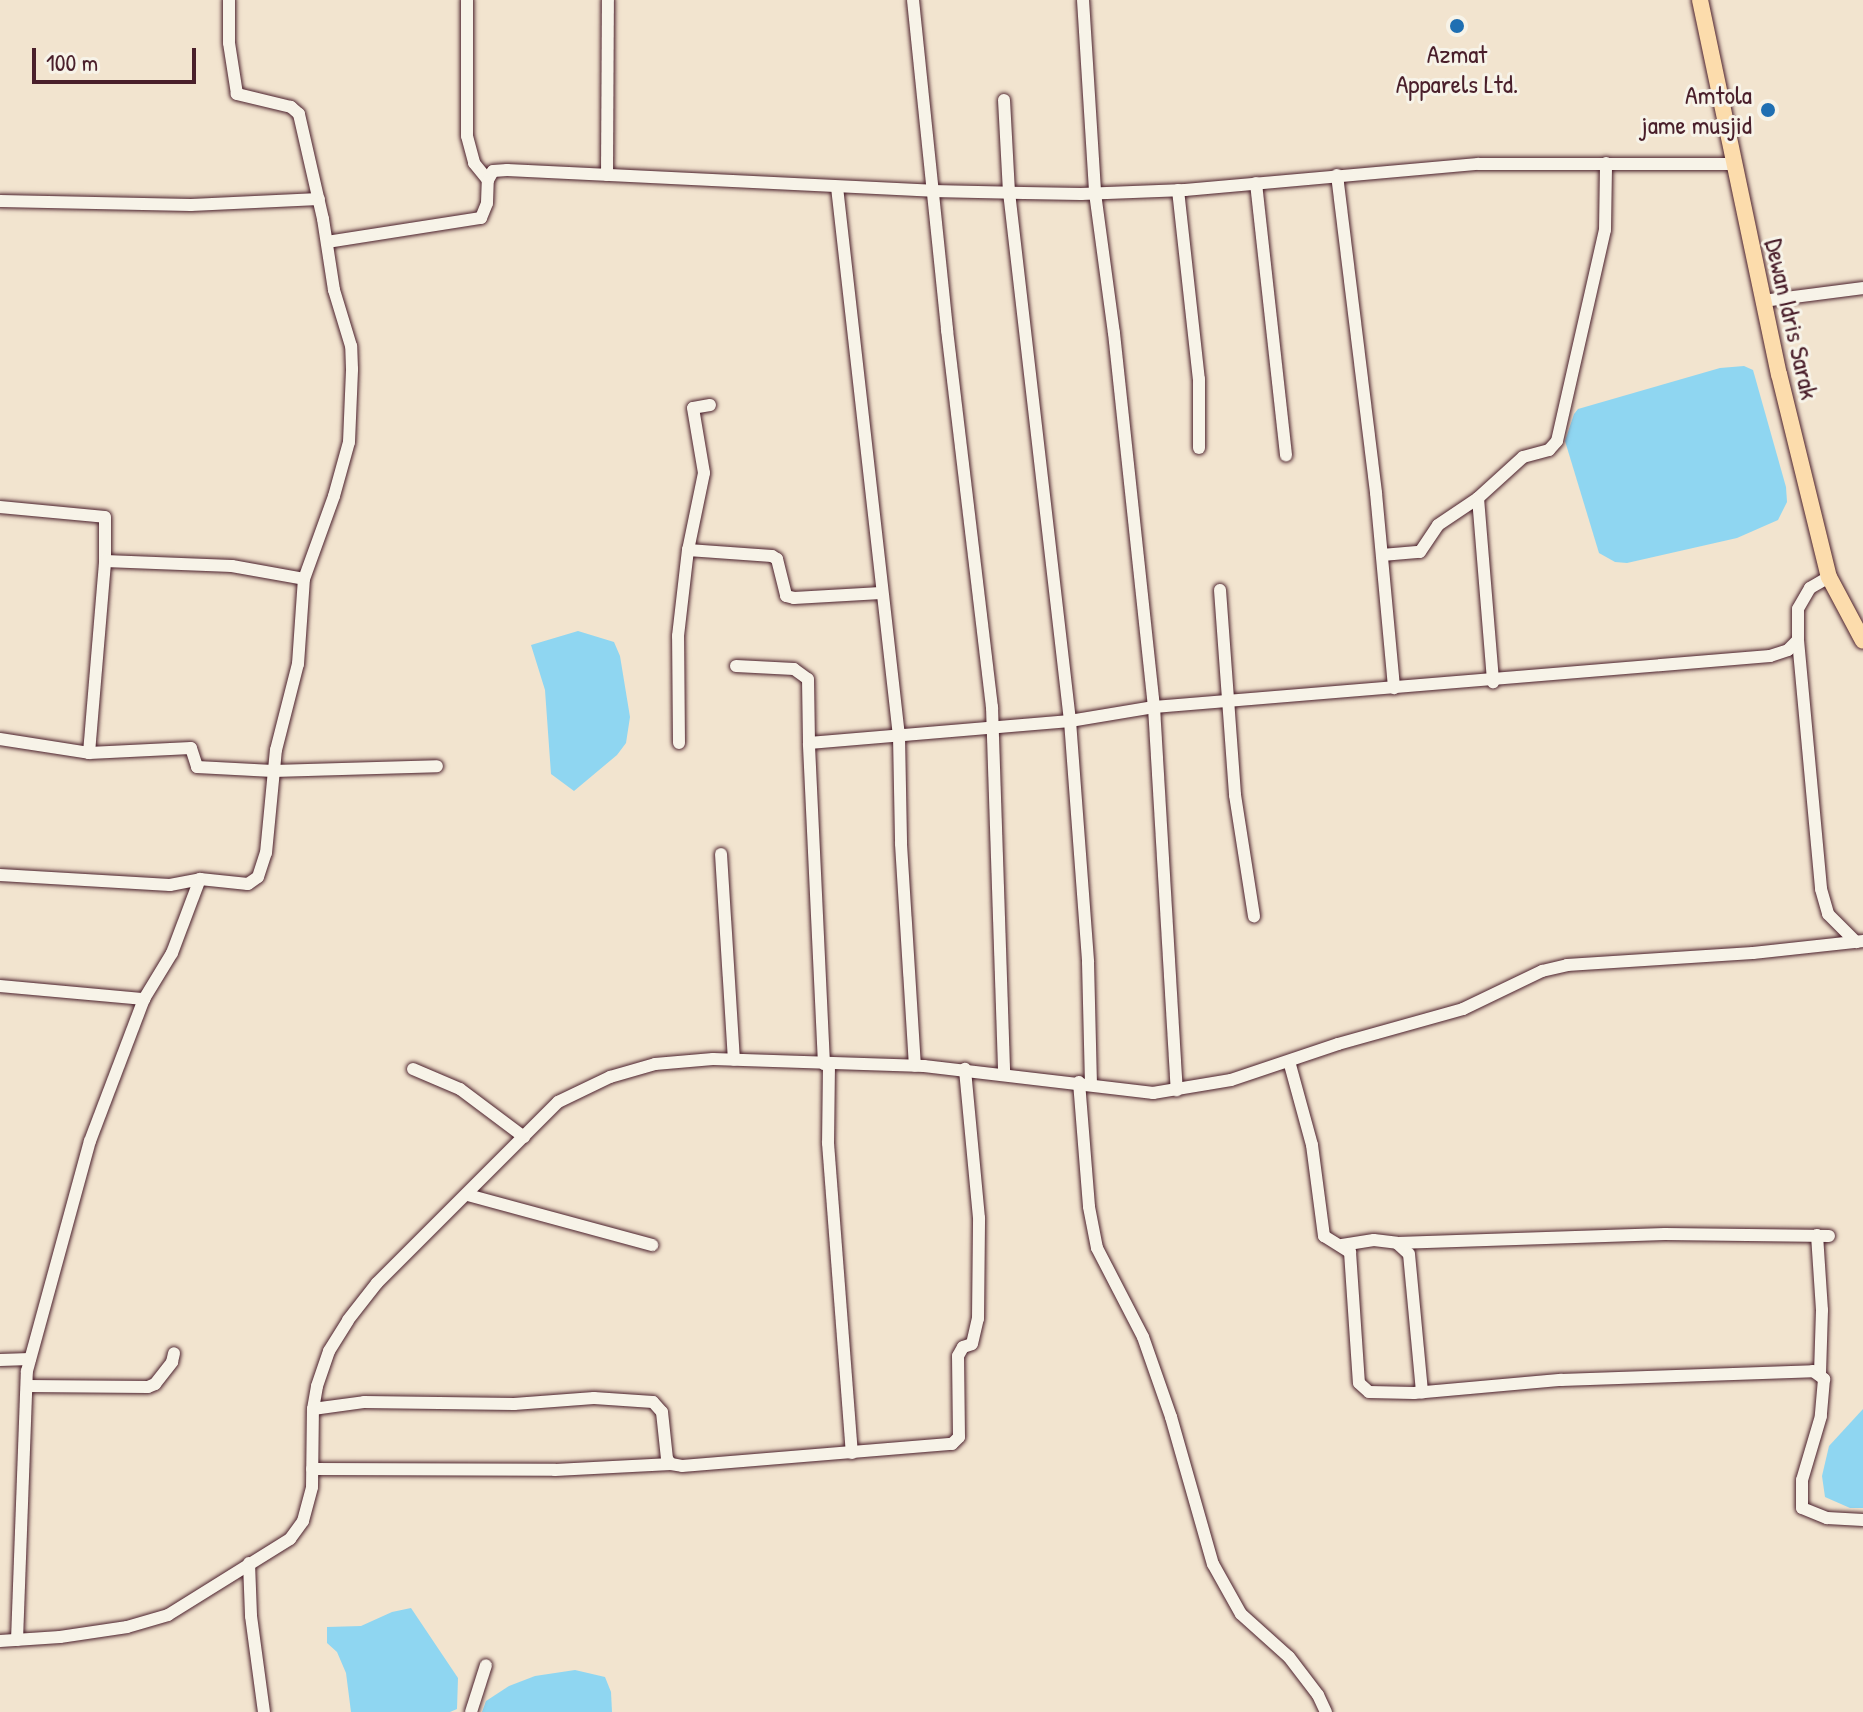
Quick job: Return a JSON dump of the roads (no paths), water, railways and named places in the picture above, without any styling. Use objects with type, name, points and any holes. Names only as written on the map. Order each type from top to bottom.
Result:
[{"type":"main road","name":"Dewan Idris Sarak","points":[[1700,0],[1732,164],[1829,577],[1863,641]]},
{"type":"street","points":[[0,875],[170,885],[200,879],[248,884],[258,877],[266,853],[273,771],[298,664],[304,579],[334,496],[349,442],[351,346],[334,290],[319,199],[299,114],[281,104],[237,94],[229,43],[229,0]]},
{"type":"street","points":[[467,0],[467,136],[474,163],[488,180]]},
{"type":"street","points":[[607,175],[608,0]]},
{"type":"street","points":[[913,0],[993,726],[1004,1073]]},
{"type":"street","points":[[1083,0],[1095,193],[1154,707],[1177,1090]]},
{"type":"street","points":[[1004,100],[1009,192],[1070,721],[1088,962],[1085,1083],[1089,1207],[1097,1248],[1143,1337],[1171,1417],[1213,1564],[1241,1614],[1289,1657],[1318,1695],[1326,1712]]},
{"type":"street","points":[[1382,555],[1420,552],[1438,525],[1478,498],[1523,457],[1549,450],[1557,441],[1605,230],[1606,163]]},
{"type":"street","points":[[327,242],[481,218],[487,203],[488,180],[493,171],[507,170],[932,191],[1095,193],[1178,190],[1478,164],[1732,164]]},
{"type":"street","points":[[1337,175],[1382,555],[1394,688]]},
{"type":"street","points":[[1256,183],[1286,455]]},
{"type":"street","points":[[837,187],[899,736],[901,844],[915,1066]]},
{"type":"street","points":[[1178,190],[1199,379],[1199,448]]},
{"type":"street","points":[[0,201],[191,205],[319,199]]},
{"type":"street","points":[[1763,301],[1863,288]]},
{"type":"street","points":[[679,743],[678,636],[688,550],[704,473],[693,408],[710,405]]},
{"type":"street","points":[[1478,498],[1493,682]]},
{"type":"street","points":[[0,507],[105,517],[105,561],[89,753]]},
{"type":"street","points":[[688,550],[772,556],[777,559],[786,596],[794,598],[881,593]]},
{"type":"street","points":[[105,561],[232,566],[304,579]]},
{"type":"street","points":[[1829,577],[1810,588],[1798,609],[1798,640],[1821,889],[1828,914],[1860,942]]},
{"type":"street","points":[[1220,590],[1235,795],[1254,917]]},
{"type":"street","points":[[809,743],[1070,721],[1154,707],[1493,682],[1770,656],[1788,650],[1798,640]]},
{"type":"street","points":[[736,666],[794,669],[808,679],[828,1143],[852,1453]]},
{"type":"street","points":[[0,739],[89,753],[191,748],[197,767],[273,771],[437,766]]},
{"type":"street","points":[[721,854],[734,1060]]},
{"type":"street","points":[[17,1640],[30,1359],[90,1141],[144,999],[172,953],[200,879]]},
{"type":"street","points":[[0,1641],[127,1627],[168,1615],[197,1600],[249,1563],[290,1539],[303,1521],[312,1469],[313,1409],[329,1351],[348,1320],[377,1283],[558,1102],[610,1077],[655,1064],[734,1060],[965,1069],[1153,1093],[1231,1080],[1463,1009],[1542,971],[1567,965],[1753,953],[1860,942]]},
{"type":"street","points":[[0,986],[144,999]]},
{"type":"street","points":[[1289,1061],[1312,1145],[1324,1236],[1350,1252],[1356,1298],[1359,1383],[1369,1392],[1422,1392],[1561,1380],[1820,1373]]},
{"type":"street","points":[[413,1069],[460,1089],[524,1137]]},
{"type":"street","points":[[312,1469],[555,1470],[852,1453],[952,1444],[959,1437],[958,1356],[963,1347],[972,1344],[978,1319],[979,1218],[965,1069]]},
{"type":"street","points":[[468,1195],[652,1245]]},
{"type":"street","points":[[1342,1245],[1374,1240],[1397,1243],[1665,1234],[1823,1236],[1820,1373],[1824,1379],[1821,1416],[1802,1480],[1802,1508],[1827,1518],[1863,1520]]},
{"type":"street","points":[[1397,1243],[1409,1254],[1422,1392]]},
{"type":"street","points":[[27,1386],[148,1387],[155,1384],[172,1362],[174,1353]]},
{"type":"street","points":[[0,1360],[30,1359]]},
{"type":"street","points":[[313,1409],[364,1402],[514,1404],[594,1398],[653,1402],[662,1412],[667,1459],[671,1464]]},
{"type":"street","points":[[249,1563],[251,1616],[264,1712]]},
{"type":"street","points":[[471,1712],[486,1665]]},
{"type":"water","points":[[1744,366],[1753,370],[1786,487],[1787,502],[1778,520],[1737,538],[1627,563],[1615,562],[1599,553],[1565,441],[1574,414],[1578,409],[1720,368]]},
{"type":"water","points":[[578,631],[614,642],[620,656],[630,717],[626,743],[617,755],[574,791],[551,774],[545,690],[531,645]]},
{"type":"water","points":[[1863,1409],[1863,1508],[1850,1508],[1825,1497],[1822,1476],[1829,1446]]},
{"type":"water","points":[[411,1608],[458,1678],[457,1709],[450,1712],[351,1712],[346,1673],[337,1652],[327,1643],[327,1627],[361,1626],[392,1612]]},
{"type":"water","points":[[575,1670],[605,1677],[611,1692],[612,1712],[482,1712],[486,1701],[509,1686],[535,1676]]},
{"type":"place","name":"Azmat Apparels Ltd.","points":[[1457,26]]},
{"type":"place","name":"Amtola jame musjid","points":[[1768,110]]}]
